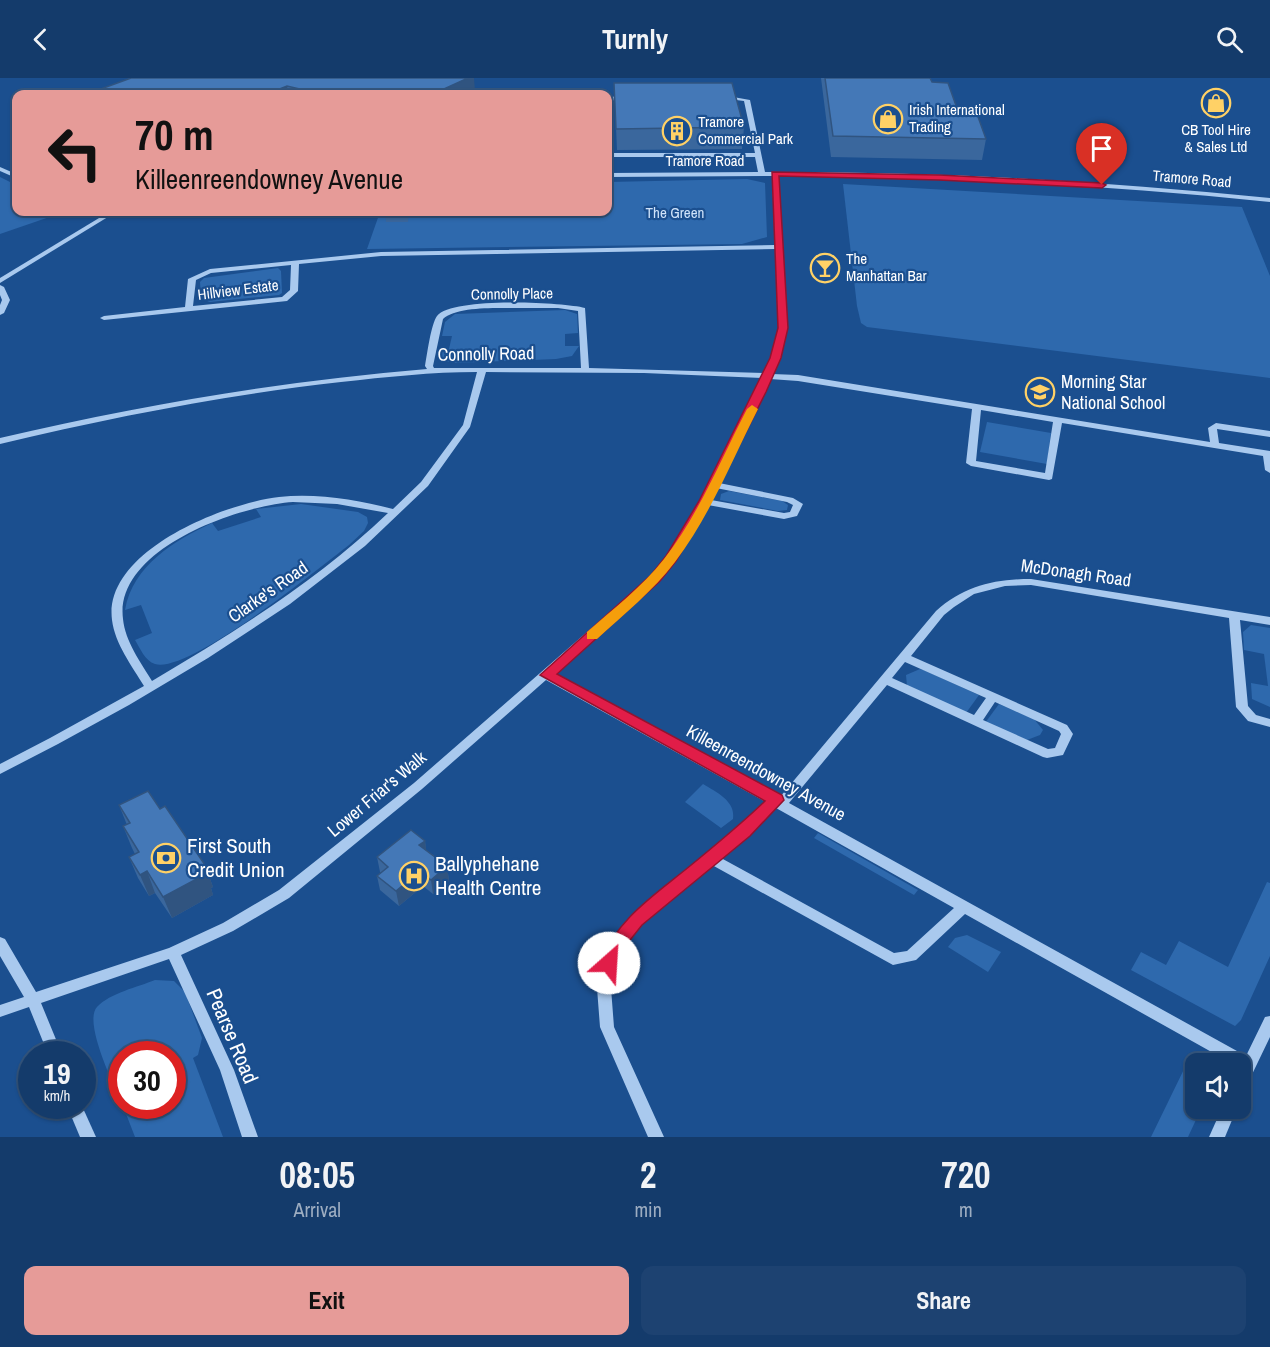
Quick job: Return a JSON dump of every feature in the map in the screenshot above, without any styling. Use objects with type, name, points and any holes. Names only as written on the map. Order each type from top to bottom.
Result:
[{"type":"street","points":[[709,97],[738,97],[747,100],[762,174]]},
{"type":"street","points":[[612,99],[641,98]]},
{"type":"street","points":[[612,155],[758,155]]},
{"type":"street","name":"Tramore Road","points":[[612,175],[775,174],[1017,181],[1270,200]]},
{"type":"street","name":"Lower Friar's Walk","points":[[0,1011],[173,952],[228,927],[302,881],[547,675],[655,578],[671,558],[705,501],[776,358],[783,328],[775,174]]},
{"type":"street","points":[[0,281],[106,216]]},
{"type":"street","name":"Hillview Estate","points":[[189,309],[192,279],[196,275],[210,271],[295,262],[381,254],[778,247]]},
{"type":"street","name":"Hillview Estate","points":[[104,318],[284,299],[294,291],[295,262]]},
{"type":"street","points":[[0,286],[6,300],[0,313]]},
{"type":"street","name":"Connolly Place","points":[[432,371],[429,366],[439,319],[443,314],[458,309],[514,306],[570,307],[582,310],[585,370]]},
{"type":"street","name":"Clarke's Road","points":[[0,768],[72,732],[150,687],[294,597],[359,545],[438,470],[464,434],[480,398],[482,370]]},
{"type":"street","name":"Connolly Road","points":[[0,441],[202,397],[432,371],[585,370],[768,376],[977,406],[1269,454]]},
{"type":"street","points":[[977,406],[970,463],[1049,477],[1059,420]]},
{"type":"street","points":[[1215,445],[1212,428],[1216,426],[1270,434]]},
{"type":"street","points":[[1269,454],[1270,470]]},
{"type":"street","points":[[705,501],[784,516],[794,514],[798,504],[790,500],[713,485]]},
{"type":"street","points":[[150,687],[124,640],[117,617],[117,606],[124,586],[137,567],[165,543],[213,518],[246,506],[277,500],[337,501],[395,512]]},
{"type":"street","name":"McDonagh Road","points":[[656,1137],[607,1027],[604,1006],[606,972],[615,946],[636,920],[779,801],[886,680],[940,614],[958,597],[981,587],[1000,583],[1031,582],[1270,621]]},
{"type":"street","points":[[1234,616],[1242,707],[1252,718],[1270,723]]},
{"type":"street","points":[[886,680],[1047,754],[1059,752],[1068,737],[1063,728],[904,657]]},
{"type":"street","name":"Killeenreendowney Avenue","points":[[547,675],[779,801],[1228,1053]]},
{"type":"street","points":[[976,721],[993,696]]},
{"type":"street","points":[[711,858],[893,959],[911,956],[965,906]]},
{"type":"street","points":[[0,944],[33,1000],[50,1041]]},
{"type":"street","name":"Pearse Road","points":[[173,952],[227,1070],[250,1137]]},
{"type":"street","points":[[1251,1061],[1270,1022]]},
{"type":"street","points":[[80,1119],[88,1137]]},
{"type":"street","points":[[1217,1137],[1225,1119]]},
{"type":"green space","points":[[0,177],[12,183],[12,216],[52,216],[0,234]]},
{"type":"green space","name":"The Green","points":[[747,179],[765,183],[767,237],[742,244],[367,249],[379,216],[612,216],[612,182]]},
{"type":"green space","points":[[843,184],[1242,207],[1270,276],[1270,378],[867,327],[861,323],[857,306]]},
{"type":"green space","points":[[278,268],[281,271],[282,293],[279,295],[210,302],[201,299],[200,282],[204,278]]},
{"type":"green space","points":[[565,310],[577,314],[578,333],[565,334],[565,346],[579,346],[572,356],[556,359],[454,363],[441,360],[440,349],[449,349],[452,336],[442,336],[445,322],[455,314]]},
{"type":"green space","points":[[987,422],[1051,433],[1047,464],[980,452]]},
{"type":"green space","points":[[729,491],[782,501],[788,505],[787,510],[778,511],[720,500],[721,494]]},
{"type":"green space","points":[[301,504],[358,512],[367,517],[368,523],[364,531],[349,545],[283,596],[223,637],[172,663],[155,664],[148,660],[135,640],[152,633],[141,605],[125,610],[129,594],[146,567],[170,547],[212,523],[218,531],[261,517],[256,509]]},
{"type":"green space","points":[[1251,625],[1270,628],[1270,707],[1252,699],[1251,683],[1268,686],[1264,654],[1244,650],[1243,632]]},
{"type":"green space","points":[[920,669],[979,695],[966,713],[907,686],[906,675]]},
{"type":"green space","points":[[999,704],[1034,719],[1043,730],[1040,735],[1027,740],[985,723]]},
{"type":"green space","points":[[703,784],[724,798],[731,807],[733,819],[721,828],[685,802]]},
{"type":"green space","points":[[818,833],[918,890],[914,895],[814,838]]},
{"type":"green space","points":[[1267,882],[1270,883],[1270,956],[1241,1020],[1235,1026],[1131,970],[1141,952],[1166,965],[1179,941],[1228,967]]},
{"type":"green space","points":[[967,935],[1001,952],[988,972],[948,947],[955,938]]},
{"type":"green space","points":[[155,980],[174,981],[185,992],[202,1038],[198,1055],[193,1058],[223,1137],[135,1137],[128,1119],[186,1119],[186,1041],[108,1041],[108,1071],[97,1039],[94,1015],[97,1007],[103,1002]]},
{"type":"green space","points":[[1185,1067],[1185,1119],[1196,1119],[1188,1137],[1151,1137]]},
{"type":"building","points":[[131,78],[468,78],[442,90],[304,90],[287,86],[277,90],[98,90]]},
{"type":"building","name":"Irish International Trading","points":[[825,78],[930,78],[932,82],[948,83],[959,114],[977,114],[986,139],[833,136]]},
{"type":"building","points":[[614,83],[732,83],[744,127],[616,129]]},
{"type":"building","name":"First South Credit Union","points":[[148,791],[160,809],[165,806],[205,865],[201,867],[206,874],[163,897],[147,871],[140,875],[129,857],[139,852],[123,826],[130,823],[119,805]]},
{"type":"building","points":[[411,830],[425,841],[419,845],[447,866],[431,880],[420,871],[396,891],[377,876],[388,867],[377,857]]},
{"type":"slow traffic","points":[[592,636],[655,578],[671,558],[705,501],[752,409]]},
{"type":"place","name":"CB Tool Hire & Sales Ltd","points":[[1216,103]]},
{"type":"place","name":"Irish International Trading","points":[[888,119]]},
{"type":"place","name":"Tramore Commercial Park","points":[[677,131]]},
{"type":"place","name":"The Manhattan Bar","points":[[825,268]]},
{"type":"place","name":"Morning Star National School","points":[[1040,392]]},
{"type":"place","name":"First South Credit Union","points":[[166,858]]},
{"type":"place","name":"Ballyphehane Health Centre","points":[[414,876]]},
{"type":"route","points":[[609,963],[615,946],[636,920],[745,831],[776,800],[547,675],[655,578],[671,558],[705,501],[776,358],[783,328],[775,174],[939,177],[1102,185]]}]
